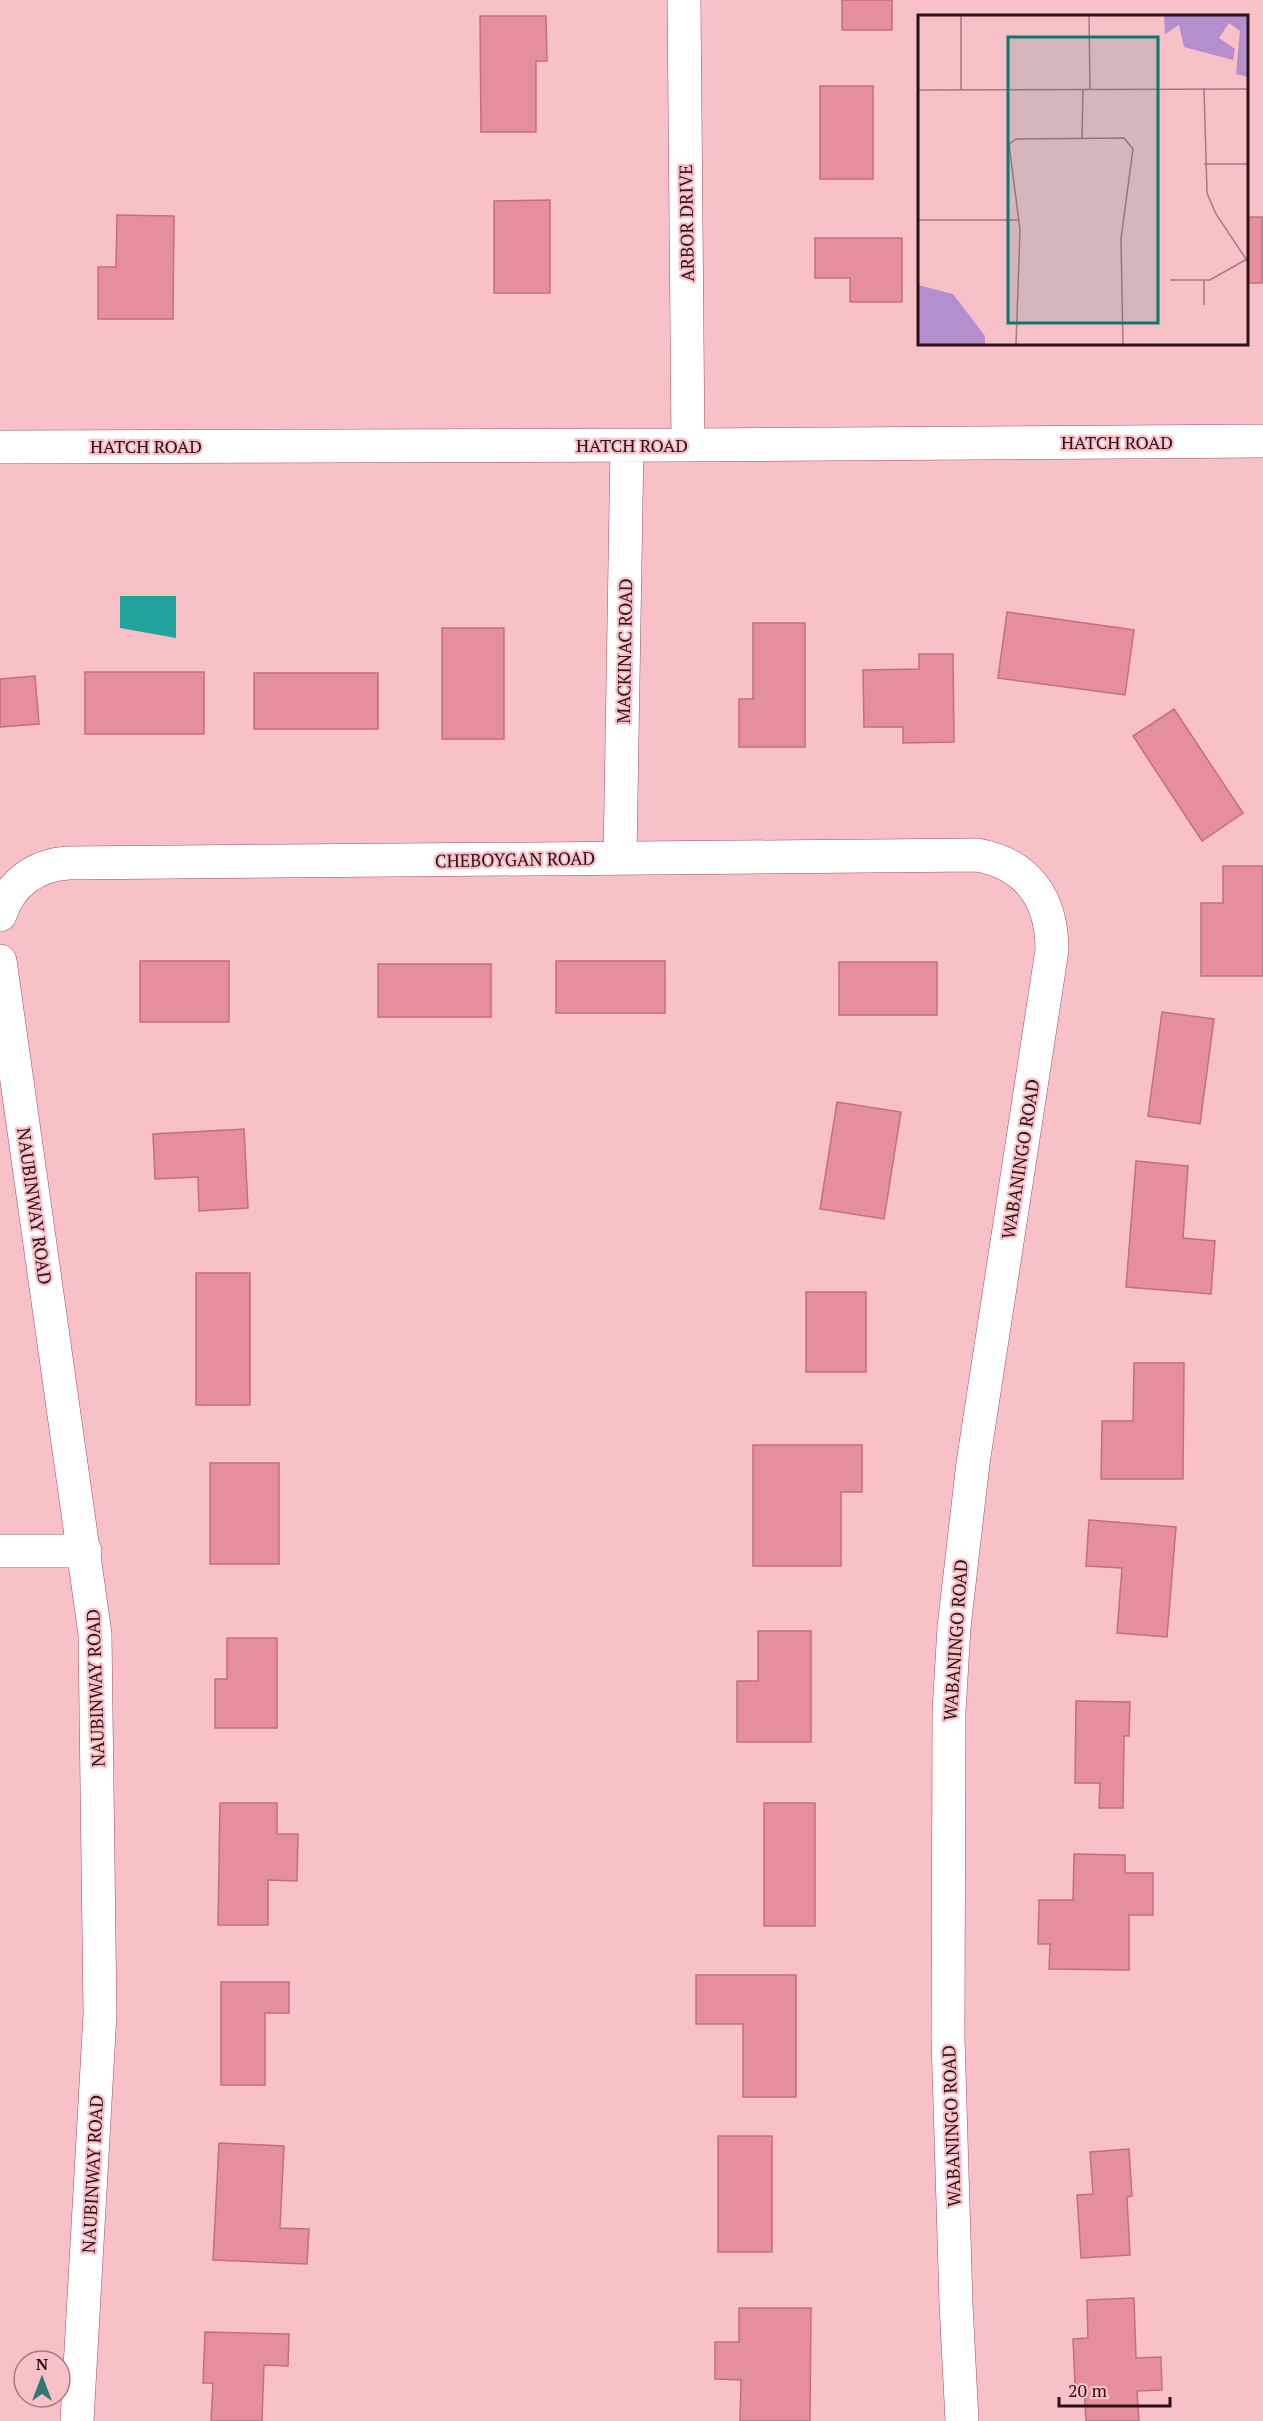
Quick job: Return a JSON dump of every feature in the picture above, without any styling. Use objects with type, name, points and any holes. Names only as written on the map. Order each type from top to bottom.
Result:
[{"type":"street","name":"ARBOR DRIVE","points":[[684,0],[688,445]]},
{"type":"street","name":"HATCH ROAD","points":[[0,447],[1263,441]]},
{"type":"street","name":"MACKINAC ROAD","points":[[620,858],[627,445]]},
{"type":"street","name":"CHEBOYGAN ROAD","points":[[6,902],[23,878],[46,866],[68,863],[977,855],[991,857],[1022,875]]},
{"type":"street","name":"WABANINGO ROAD","points":[[962,2421],[948,2038],[949,1712],[962,1544],[1052,950],[1049,916],[1034,886],[1022,875]]},
{"type":"street","name":"NAUBINWAY ROAD","points":[[0,961],[95,1634],[100,2014],[77,2421]]},
{"type":"street","points":[[0,1551],[85,1551]]},
{"type":"water","points":[[120,596],[176,596],[176,638],[120,628]]},
{"type":"building","points":[[842,0],[892,0],[892,30],[842,30]]},
{"type":"building","points":[[480,16],[546,16],[547,61],[536,61],[536,132],[481,132]]},
{"type":"building","points":[[820,86],[873,86],[873,179],[820,179]]},
{"type":"building","points":[[550,200],[550,293],[494,293],[494,201]]},
{"type":"building","points":[[117,215],[174,216],[173,319],[98,319],[98,267],[116,267]]},
{"type":"building","points":[[1248,217],[1262,217],[1262,283],[1248,283]]},
{"type":"building","points":[[815,238],[902,238],[902,302],[850,302],[850,278],[815,278]]},
{"type":"building","points":[[1007,612],[1134,630],[1125,695],[998,678]]},
{"type":"building","points":[[753,623],[805,623],[805,747],[739,747],[739,699],[753,699]]},
{"type":"building","points":[[442,628],[504,628],[504,739],[442,739]]},
{"type":"building","points":[[919,654],[953,654],[954,742],[903,743],[903,727],[864,727],[863,670],[919,669]]},
{"type":"building","points":[[85,672],[204,672],[204,734],[85,734]]},
{"type":"building","points":[[254,673],[378,673],[378,729],[254,729]]},
{"type":"building","points":[[35,676],[39,724],[0,727],[0,679]]},
{"type":"building","points":[[1174,709],[1243,813],[1202,841],[1133,736]]},
{"type":"building","points":[[1223,866],[1263,866],[1263,976],[1201,976],[1201,903],[1223,903]]},
{"type":"building","points":[[140,961],[229,961],[229,1022],[140,1022]]},
{"type":"building","points":[[556,961],[665,961],[665,1013],[556,1013]]},
{"type":"building","points":[[839,962],[937,962],[937,1015],[839,1015]]},
{"type":"building","points":[[378,964],[491,964],[491,1017],[378,1017]]},
{"type":"building","points":[[1162,1012],[1214,1019],[1200,1124],[1148,1116]]},
{"type":"building","points":[[837,1102],[901,1112],[884,1219],[820,1209]]},
{"type":"building","points":[[244,1129],[248,1208],[199,1211],[198,1177],[155,1179],[153,1134]]},
{"type":"building","points":[[1136,1161],[1188,1166],[1183,1238],[1215,1241],[1211,1294],[1126,1287]]},
{"type":"building","points":[[196,1273],[250,1273],[250,1405],[196,1405]]},
{"type":"building","points":[[806,1292],[866,1292],[866,1372],[806,1372]]},
{"type":"building","points":[[1134,1363],[1184,1363],[1183,1479],[1101,1479],[1102,1421],[1133,1421]]},
{"type":"building","points":[[753,1445],[862,1445],[862,1492],[841,1492],[841,1566],[753,1566]]},
{"type":"building","points":[[210,1463],[279,1463],[279,1564],[210,1564]]},
{"type":"building","points":[[1089,1520],[1176,1527],[1167,1637],[1117,1633],[1122,1568],[1086,1566]]},
{"type":"building","points":[[758,1631],[811,1631],[811,1742],[737,1742],[737,1681],[758,1681]]},
{"type":"building","points":[[227,1638],[277,1638],[277,1728],[215,1728],[215,1679],[227,1679]]},
{"type":"building","points":[[1076,1701],[1130,1702],[1129,1736],[1124,1736],[1123,1808],[1099,1808],[1100,1783],[1075,1783]]},
{"type":"building","points":[[220,1803],[277,1803],[277,1834],[298,1834],[297,1881],[268,1880],[268,1925],[218,1925]]},
{"type":"building","points":[[764,1803],[815,1803],[815,1926],[764,1926]]},
{"type":"building","points":[[1074,1854],[1125,1855],[1125,1873],[1153,1873],[1153,1915],[1129,1915],[1129,1970],[1049,1969],[1050,1944],[1038,1944],[1039,1900],[1073,1900]]},
{"type":"building","points":[[696,1975],[796,1975],[796,2097],[743,2097],[743,2024],[696,2024]]},
{"type":"building","points":[[221,1982],[289,1982],[289,2013],[265,2013],[265,2085],[221,2085]]},
{"type":"building","points":[[718,2136],[772,2136],[772,2252],[718,2252]]},
{"type":"building","points":[[219,2143],[284,2146],[280,2228],[309,2229],[307,2264],[213,2260]]},
{"type":"building","points":[[1129,2149],[1132,2196],[1127,2197],[1130,2255],[1081,2258],[1077,2195],[1093,2194],[1090,2152]]},
{"type":"building","points":[[1134,2298],[1136,2358],[1161,2357],[1162,2390],[1137,2391],[1139,2421],[1086,2421],[1084,2385],[1075,2385],[1073,2339],[1088,2338],[1087,2300]]},
{"type":"building","points":[[739,2308],[811,2308],[810,2421],[740,2421],[741,2380],[715,2379],[715,2342],[739,2342]]},
{"type":"building","points":[[205,2332],[289,2334],[288,2366],[264,2365],[262,2421],[211,2421],[213,2383],[203,2383]]}]
